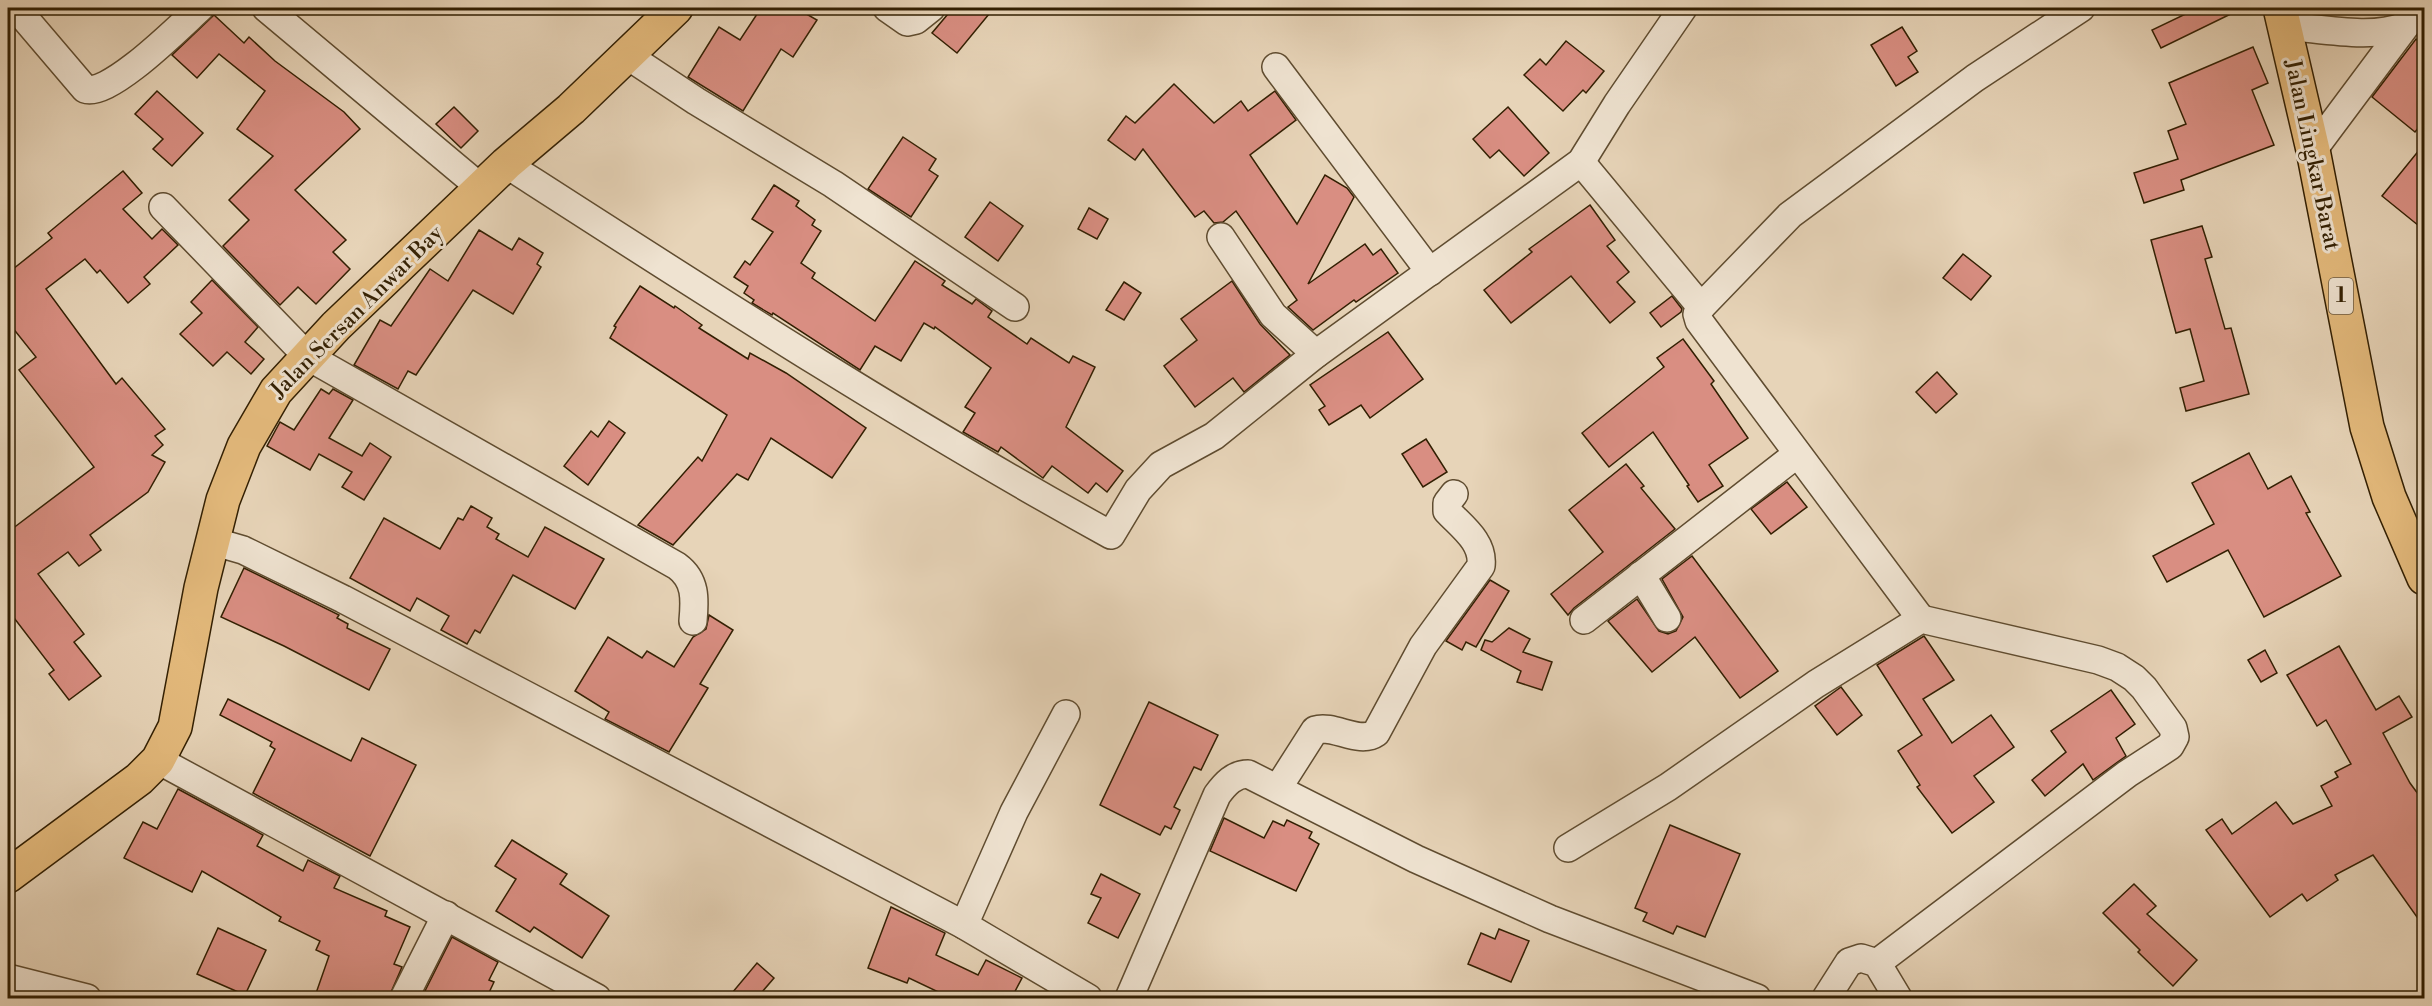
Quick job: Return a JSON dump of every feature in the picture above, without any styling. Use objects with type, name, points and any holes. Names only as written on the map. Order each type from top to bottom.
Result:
[{"type":"main road","name":"Jalan Sersan Anwar Bay","points":[[8,876],[113,799],[158,759],[169,743],[181,709],[212,541],[244,447],[276,391],[307,357],[506,164],[628,56],[676,8]]},
{"type":"main road","name":"Jalan Lingkar Barat","points":[[2282,17],[2313,150],[2367,427],[2389,497],[2424,578]]},
{"type":"street","points":[[16,8],[85,89],[95,91],[105,87],[145,57],[200,8]]},
{"type":"street","points":[[266,8],[481,188]]},
{"type":"street","points":[[887,8],[907,22],[916,20],[931,8]]},
{"type":"street","points":[[506,164],[780,339],[1002,475],[1111,536],[1133,497],[1161,465],[1214,436],[1316,354],[1581,162],[1617,104],[1683,8]]},
{"type":"street","points":[[1877,963],[2127,774],[2170,746],[2175,737],[2173,728],[2144,688],[2117,667],[2098,660],[1921,619],[1697,318],[1701,307],[1790,215],[1975,78],[2081,8]]},
{"type":"street","points":[[2282,17],[2368,32],[2386,32],[2411,17]]},
{"type":"street","points":[[2313,150],[2411,17]]},
{"type":"street","points":[[628,56],[696,101],[833,184],[1015,307]]},
{"type":"street","points":[[1276,67],[1430,272]]},
{"type":"street","points":[[1581,162],[1701,307]]},
{"type":"street","points":[[164,207],[307,357],[677,566],[692,585],[695,603],[693,621]]},
{"type":"street","points":[[1221,237],[1273,315],[1316,354]]},
{"type":"street","points":[[1584,620],[1797,454]]},
{"type":"street","points":[[1278,788],[1315,730],[1326,728],[1366,738],[1376,733],[1423,646],[1481,566],[1482,555],[1478,544],[1447,511],[1447,503],[1454,494]]},
{"type":"street","points":[[212,541],[243,550],[343,599],[964,925],[1088,999]]},
{"type":"street","points":[[1641,575],[1667,618]]},
{"type":"street","points":[[1568,848],[1668,787],[1816,684],[1921,619]]},
{"type":"street","points":[[964,925],[1014,812],[1066,714]]},
{"type":"street","points":[[158,759],[597,999]]},
{"type":"street","points":[[1129,999],[1217,795],[1226,783],[1242,774],[1256,776],[1305,804],[1416,859],[1550,919],[1757,999]]},
{"type":"street","points":[[404,999],[446,915]]},
{"type":"street","points":[[1826,999],[1850,962],[1861,958],[1877,963],[1898,999]]},
{"type":"street","points":[[8,978],[87,999]]},
{"type":"building","points":[[761,8],[796,8],[817,20],[793,57],[781,49],[743,111],[688,77],[719,27],[740,40]]},
{"type":"building","points":[[953,8],[994,8],[957,53],[932,33]]},
{"type":"building","points":[[2198,8],[2243,8],[2161,48],[2152,30]]},
{"type":"building","points":[[214,15],[244,43],[249,37],[275,61],[344,112],[360,129],[295,190],[346,240],[333,252],[350,269],[316,304],[298,287],[280,305],[223,246],[249,220],[229,200],[273,156],[237,129],[265,91],[219,54],[197,78],[172,55]]},
{"type":"building","points":[[1902,27],[1917,51],[1908,57],[1918,72],[1896,86],[1871,45]]},
{"type":"building","points":[[2416,39],[2424,46],[2424,121],[2415,132],[2372,97]]},
{"type":"building","points":[[1566,41],[1604,71],[1586,93],[1583,90],[1563,111],[1524,75],[1540,59],[1546,65]]},
{"type":"building","points":[[2253,47],[2268,83],[2252,90],[2274,145],[2181,180],[2184,190],[2144,203],[2134,173],[2178,159],[2168,131],[2186,124],[2169,83]]},
{"type":"building","points":[[1174,84],[1214,123],[1241,101],[1248,111],[1275,91],[1296,120],[1250,155],[1297,224],[1325,175],[1347,188],[1354,197],[1308,284],[1365,244],[1373,255],[1381,249],[1398,273],[1356,302],[1354,300],[1313,330],[1288,307],[1297,300],[1236,211],[1223,222],[1214,223],[1204,211],[1195,217],[1143,149],[1135,160],[1108,140],[1126,116],[1135,123]]},
{"type":"building","points":[[157,91],[203,133],[172,166],[153,149],[163,139],[135,114]]},
{"type":"building","points":[[454,107],[478,131],[461,148],[436,124]]},
{"type":"building","points":[[1508,107],[1549,153],[1524,176],[1499,150],[1490,158],[1473,139]]},
{"type":"building","points":[[903,137],[936,159],[929,170],[938,176],[911,217],[868,189]]},
{"type":"building","points":[[2424,144],[2424,230],[2382,196]]},
{"type":"building","points":[[123,171],[142,193],[123,209],[152,239],[162,229],[178,245],[144,277],[150,284],[128,303],[100,270],[97,273],[85,259],[46,289],[116,384],[122,378],[165,429],[155,436],[163,445],[152,455],[165,462],[148,492],[90,535],[101,550],[79,566],[68,552],[38,574],[84,634],[74,642],[101,676],[69,700],[49,674],[54,670],[8,610],[8,532],[94,467],[19,370],[36,357],[8,322],[8,273],[52,238],[48,233]]},
{"type":"building","points":[[774,185],[799,201],[796,206],[815,220],[812,225],[821,231],[801,263],[815,273],[812,278],[875,321],[915,261],[945,281],[942,285],[972,304],[976,299],[992,311],[988,317],[1027,344],[1031,338],[1069,363],[1073,356],[1095,367],[1066,427],[1123,471],[1107,492],[1096,483],[1088,493],[1052,466],[1043,478],[1001,447],[998,452],[963,432],[975,413],[965,407],[991,368],[935,327],[934,329],[924,323],[901,361],[875,346],[860,370],[773,313],[772,315],[752,303],[754,300],[744,293],[748,286],[734,277],[745,261],[750,265],[773,232],[752,219]]},
{"type":"building","points":[[990,202],[1023,226],[998,261],[965,237]]},
{"type":"building","points":[[1590,205],[1615,240],[1607,246],[1629,272],[1617,282],[1635,302],[1610,323],[1571,276],[1511,323],[1484,290],[1532,252],[1529,249]]},
{"type":"building","points":[[1089,208],[1108,219],[1097,239],[1078,229]]},
{"type":"building","points":[[2202,226],[2212,257],[2205,259],[2225,329],[2231,328],[2249,394],[2186,411],[2180,388],[2204,381],[2190,329],[2176,333],[2151,240]]},
{"type":"building","points":[[479,230],[512,250],[519,238],[543,253],[537,264],[541,267],[513,314],[473,290],[416,375],[408,371],[398,389],[354,365],[380,320],[391,326],[430,269],[448,281]]},
{"type":"building","points":[[1963,254],[1991,276],[1971,300],[1943,278]]},
{"type":"building","points":[[212,280],[258,327],[245,342],[264,359],[251,374],[227,352],[213,366],[180,334],[202,313],[191,302]]},
{"type":"building","points":[[1232,281],[1260,324],[1290,355],[1244,392],[1233,378],[1195,407],[1164,366],[1197,340],[1181,319]]},
{"type":"building","points":[[1124,282],[1141,293],[1124,320],[1106,310]]},
{"type":"building","points":[[640,286],[674,308],[675,306],[702,325],[699,328],[748,359],[750,353],[786,373],[866,428],[832,478],[771,438],[748,480],[737,474],[673,545],[638,525],[698,457],[702,461],[727,415],[610,338],[616,327],[614,326]]},
{"type":"building","points":[[1672,296],[1682,309],[1681,312],[1661,327],[1650,313]]},
{"type":"building","points":[[1388,332],[1423,379],[1370,418],[1361,405],[1329,425],[1319,410],[1325,406],[1310,385]]},
{"type":"building","points":[[1683,339],[1714,381],[1711,384],[1748,438],[1709,465],[1723,486],[1698,502],[1653,432],[1609,467],[1582,433],[1664,367],[1657,358]]},
{"type":"building","points":[[1937,372],[1957,394],[1936,413],[1916,392]]},
{"type":"building","points":[[321,389],[329,394],[333,389],[353,400],[329,438],[362,456],[370,443],[391,457],[364,500],[342,487],[352,472],[319,454],[310,470],[267,446],[280,422],[294,430]]},
{"type":"building","points":[[609,421],[625,433],[588,485],[564,466],[591,431],[598,437]]},
{"type":"building","points":[[1426,439],[1447,472],[1423,487],[1402,454]]},
{"type":"building","points":[[2249,453],[2268,489],[2291,476],[2310,512],[2306,513],[2341,576],[2264,617],[2228,550],[2167,582],[2153,556],[2214,524],[2192,483]]},
{"type":"building","points":[[1626,464],[1644,486],[1641,488],[1675,529],[1568,615],[1551,594],[1603,552],[1569,510]]},
{"type":"building","points":[[1787,482],[1807,507],[1771,534],[1751,509]]},
{"type":"building","points":[[471,506],[492,518],[487,527],[499,534],[496,539],[528,557],[545,527],[604,559],[575,609],[513,575],[480,633],[475,630],[467,644],[441,630],[449,616],[417,598],[410,611],[350,578],[384,518],[440,549],[458,518],[463,520]]},
{"type":"building","points":[[1692,556],[1778,671],[1740,698],[1695,637],[1652,672],[1608,621],[1637,599],[1659,631],[1668,634],[1676,631],[1683,617],[1662,579]]},
{"type":"building","points":[[244,568],[339,615],[337,618],[348,624],[347,628],[390,649],[369,690],[284,646],[221,617]]},
{"type":"building","points":[[1490,580],[1509,591],[1476,647],[1466,642],[1462,650],[1446,641]]},
{"type":"building","points":[[709,615],[733,630],[700,684],[708,688],[669,752],[605,719],[609,712],[575,691],[608,637],[642,658],[647,651],[674,667],[693,637],[706,629]]},
{"type":"building","points":[[1509,628],[1530,639],[1523,652],[1552,662],[1542,690],[1517,682],[1521,671],[1481,650],[1485,640],[1492,642]]},
{"type":"building","points":[[1924,636],[1954,680],[1923,699],[1952,743],[1991,715],[2014,747],[1974,776],[1994,802],[1952,833],[1917,787],[1920,785],[1898,751],[1922,735],[1877,665]]},
{"type":"building","points":[[2339,646],[2376,710],[2399,696],[2412,717],[2383,733],[2410,783],[2424,802],[2424,927],[2373,855],[2335,875],[2338,880],[2307,901],[2302,894],[2270,917],[2206,830],[2222,819],[2232,834],[2276,802],[2293,824],[2332,806],[2321,786],[2338,777],[2335,772],[2351,764],[2326,720],[2317,726],[2287,675]]},
{"type":"building","points":[[2265,650],[2277,673],[2261,682],[2248,660]]},
{"type":"building","points":[[1841,687],[1862,715],[1837,735],[1815,706]]},
{"type":"building","points":[[2111,690],[2135,724],[2116,738],[2126,756],[2093,780],[2083,764],[2045,796],[2032,780],[2066,752],[2051,731]]},
{"type":"building","points":[[228,699],[351,761],[362,738],[416,765],[370,856],[253,793],[275,749],[270,746],[272,742],[220,715]]},
{"type":"building","points":[[1149,702],[1218,735],[1201,770],[1194,767],[1174,807],[1180,810],[1171,829],[1165,826],[1160,835],[1100,805]]},
{"type":"building","points":[[178,789],[263,835],[257,846],[303,871],[308,860],[340,876],[334,888],[387,911],[385,916],[410,927],[394,964],[402,967],[388,999],[314,999],[329,956],[316,950],[320,941],[279,921],[281,917],[202,871],[192,892],[124,858],[143,822],[157,829]]},
{"type":"building","points":[[1224,818],[1264,838],[1273,821],[1284,826],[1287,820],[1312,832],[1309,838],[1319,844],[1296,891],[1210,851]]},
{"type":"building","points":[[1670,825],[1740,854],[1705,937],[1677,926],[1673,934],[1643,921],[1647,913],[1635,908]]},
{"type":"building","points":[[512,840],[567,874],[560,884],[609,916],[582,958],[534,927],[530,932],[496,911],[516,879],[495,866]]},
{"type":"building","points":[[1101,874],[1140,894],[1118,938],[1088,923],[1101,898],[1091,894]]},
{"type":"building","points":[[2134,884],[2156,906],[2147,914],[2197,960],[2173,986],[2103,913]]},
{"type":"building","points":[[891,907],[945,933],[936,955],[978,975],[986,960],[1022,978],[1011,999],[953,999],[909,978],[907,983],[868,968]]},
{"type":"building","points":[[218,928],[266,950],[245,995],[197,974]]},
{"type":"building","points":[[1499,929],[1529,941],[1511,982],[1468,964],[1481,933],[1495,939]]},
{"type":"building","points":[[452,937],[498,962],[489,980],[494,982],[486,999],[421,999]]},
{"type":"building","points":[[757,963],[774,978],[756,999],[727,999]]}]
